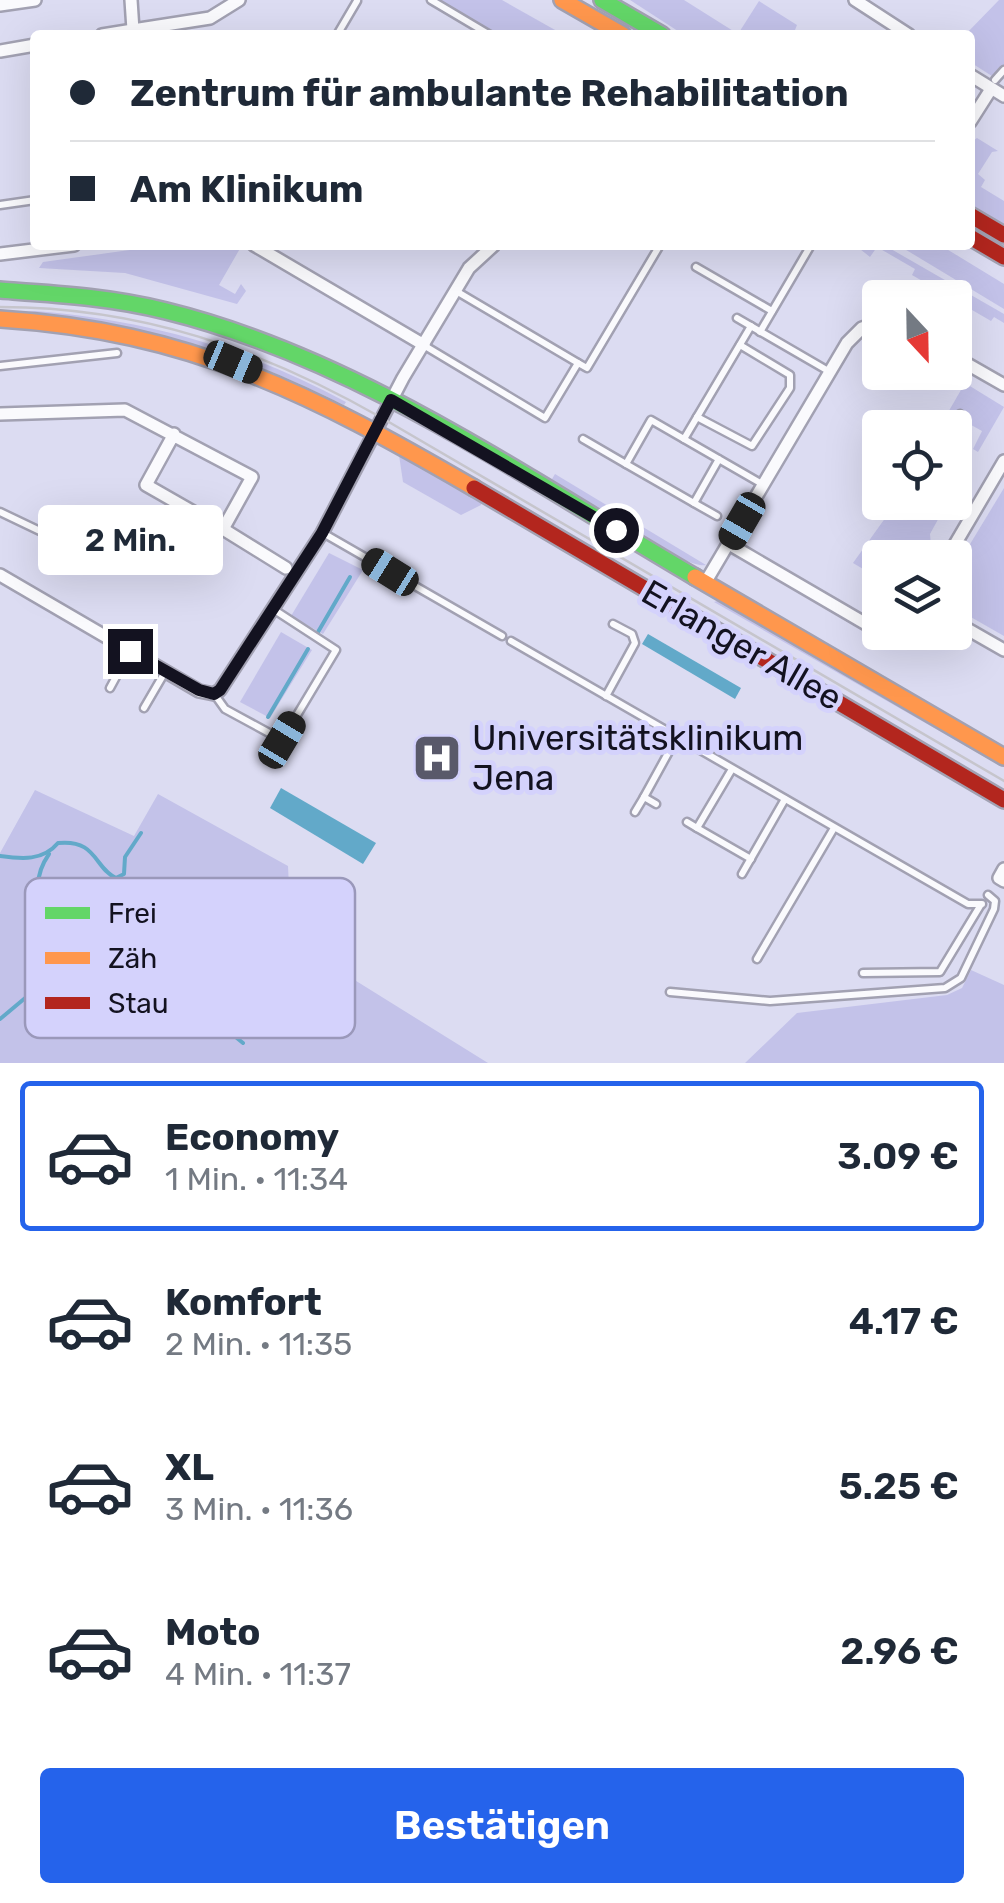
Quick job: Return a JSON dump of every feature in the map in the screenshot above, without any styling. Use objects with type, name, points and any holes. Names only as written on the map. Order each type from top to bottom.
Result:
[{"type":"main road","points":[[562,0],[614,30]]},
{"type":"main road","points":[[602,0],[653,30]]},
{"type":"main road","points":[[975,218],[1004,235]]},
{"type":"main road","points":[[975,240],[1004,257]]},
{"type":"main road","name":"Erlanger Allee","points":[[0,290],[98,296],[174,311],[293,351],[391,400],[1004,757]]},
{"type":"main road","name":"Erlanger Allee","points":[[0,319],[123,328],[194,348],[270,378],[374,432],[1004,800]]},
{"type":"street","points":[[0,6],[35,0]]},
{"type":"street","points":[[130,0],[133,30],[210,18],[239,0]]},
{"type":"street","points":[[855,0],[901,30]]},
{"type":"street","points":[[0,51],[30,47]]},
{"type":"street","points":[[975,77],[993,84],[1004,96]]},
{"type":"street","points":[[975,114],[993,84]]},
{"type":"street","points":[[0,254],[33,250]]},
{"type":"street","points":[[263,250],[424,345]]},
{"type":"street","points":[[277,258],[280,250]]},
{"type":"street","points":[[0,576],[165,672],[214,694],[225,684],[270,607],[322,533],[391,400],[470,268],[489,250]]},
{"type":"street","points":[[705,583],[830,372],[853,336],[862,331]]},
{"type":"street","points":[[972,367],[1004,385]]},
{"type":"street","points":[[0,414],[125,410],[174,434],[252,477],[223,529]]},
{"type":"street","points":[[174,434],[146,485],[286,568]]},
{"type":"street","points":[[958,540],[1004,461]]},
{"type":"street","points":[[729,544],[862,617]]},
{"type":"street","points":[[972,632],[1004,650]]},
{"type":"lane","points":[[340,30],[356,0]]},
{"type":"lane","points":[[430,0],[481,30]]},
{"type":"lane","points":[[993,84],[1004,70]]},
{"type":"lane","points":[[0,205],[30,201]]},
{"type":"lane","points":[[456,292],[586,368],[657,250]]},
{"type":"lane","points":[[760,332],[808,250]]},
{"type":"lane","points":[[696,267],[772,311]]},
{"type":"lane","points":[[737,318],[830,372]]},
{"type":"lane","points":[[684,439],[752,326]]},
{"type":"lane","points":[[424,345],[546,418],[578,362]]},
{"type":"lane","points":[[698,417],[752,446],[790,388],[790,374],[740,345]]},
{"type":"lane","points":[[0,366],[117,353]]},
{"type":"lane","points":[[626,464],[651,420],[763,484]]},
{"type":"lane","points":[[582,439],[717,516]]},
{"type":"lane","points":[[694,503],[719,459]]},
{"type":"lane","points":[[0,512],[88,554]]},
{"type":"lane","points":[[322,533],[502,636]]},
{"type":"lane","points":[[214,694],[225,709],[282,740],[336,650],[270,607]]},
{"type":"lane","points":[[606,696],[635,643],[632,634],[613,624]]},
{"type":"lane","points":[[510,642],[968,904],[982,904]]},
{"type":"lane","points":[[110,688],[130,651]]},
{"type":"lane","points":[[144,708],[165,672]]},
{"type":"lane","points":[[635,812],[677,737]]},
{"type":"lane","points":[[696,828],[732,769]]},
{"type":"lane","points":[[644,798],[656,804]]},
{"type":"lane","points":[[742,874],[785,800]]},
{"type":"lane","points":[[686,822],[751,858]]},
{"type":"lane","points":[[758,959],[834,828]]},
{"type":"lane","points":[[864,973],[940,972],[1002,876]]},
{"type":"lane","points":[[670,992],[770,1002],[945,988],[961,978],[994,909],[996,901],[988,895]]},
{"type":"shaded area","points":[[433,0],[502,0],[555,30],[488,30]]},
{"type":"shaded area","points":[[630,0],[684,0],[732,30],[676,30]]},
{"type":"shaded area","points":[[999,0],[1004,0],[1004,67],[995,78],[975,65],[975,30],[970,30]]},
{"type":"shaded area","points":[[759,1],[797,25],[795,30],[741,30]]},
{"type":"shaded area","points":[[975,139],[998,151],[992,152],[978,174],[985,180],[981,187],[1004,201],[1004,228],[975,212]]},
{"type":"shaded area","points":[[130,250],[239,250],[219,285],[235,294],[241,284],[246,291],[237,304],[125,273],[39,268],[43,262]]},
{"type":"shaded area","points":[[882,250],[893,250],[945,280],[921,280],[912,275],[915,269]]},
{"type":"shaded area","points":[[906,250],[948,250],[1004,284],[1004,309],[972,290],[972,280],[956,280]]},
{"type":"shaded area","points":[[972,296],[1004,314],[1004,323],[994,317],[991,321],[972,310]]},
{"type":"shaded area","points":[[35,311],[117,321],[195,340],[271,366],[346,402],[344,405],[261,368],[177,339],[90,321],[0,314]]},
{"type":"shaded area","points":[[972,387],[1004,407],[978,452],[973,449],[982,431],[972,425],[972,410],[949,410],[961,390]]},
{"type":"shaded area","points":[[399,455],[481,505],[461,515],[403,482]]},
{"type":"shaded area","points":[[535,469],[552,479],[555,474],[706,565],[673,555],[617,526],[544,479]]},
{"type":"shaded area","points":[[1004,488],[1004,636],[972,618],[972,541]]},
{"type":"shaded area","points":[[884,520],[938,520],[930,540],[869,540]]},
{"type":"shaded area","points":[[862,550],[862,568],[853,563]]},
{"type":"shaded area","points":[[329,553],[363,570],[323,634],[291,616]]},
{"type":"shaded area","points":[[720,600],[1004,768],[714,602]]},
{"type":"shaded area","points":[[281,632],[312,650],[270,718],[240,702]]},
{"type":"shaded area","points":[[648,634],[741,688],[735,699],[642,644]]},
{"type":"shaded area","points":[[281,788],[376,843],[363,864],[270,808]]},
{"type":"shaded area","points":[[35,790],[134,836],[158,794],[288,866],[289,878],[25,878],[25,1038],[355,1038],[355,980],[488,1063],[0,1063],[0,853]]},
{"type":"shaded area","points":[[971,970],[1004,985],[1004,1063],[745,1063],[797,1013],[947,995],[962,988]]},
{"type":"waterway","points":[[318,632],[350,577]]},
{"type":"waterway","points":[[268,717],[308,649]]},
{"type":"waterway","points":[[0,856],[32,857],[46,853],[58,843],[71,843],[88,850],[116,878],[124,874],[125,857],[141,833]]},
{"type":"waterway","points":[[39,878],[49,854]]},
{"type":"waterway","points":[[0,1019],[25,998]]},
{"type":"waterway","points":[[237,1038],[243,1043]]},
{"type":"tram line","points":[[0,307],[52,309],[151,324],[245,353],[337,393],[1004,781]]},
{"type":"traffic: fast","points":[[602,0],[653,30]]},
{"type":"traffic: fast","points":[[0,290],[145,306],[237,332],[306,359],[439,425],[695,577]]},
{"type":"traffic: slow","points":[[562,0],[614,30]]},
{"type":"traffic: slow","points":[[0,319],[131,337],[248,373],[303,396],[474,488]]},
{"type":"traffic: slow","points":[[695,577],[1004,757]]},
{"type":"traffic: jam","points":[[975,218],[1004,235]]},
{"type":"traffic: jam","points":[[975,240],[1004,257]]},
{"type":"traffic: jam","points":[[474,488],[1004,800]]},
{"type":"place","name":"Universitätsklinikum Jena","points":[[437,758]]},
{"type":"route","points":[[130,651],[207,694],[220,690],[294,570],[322,533],[391,400],[616,530]]}]
